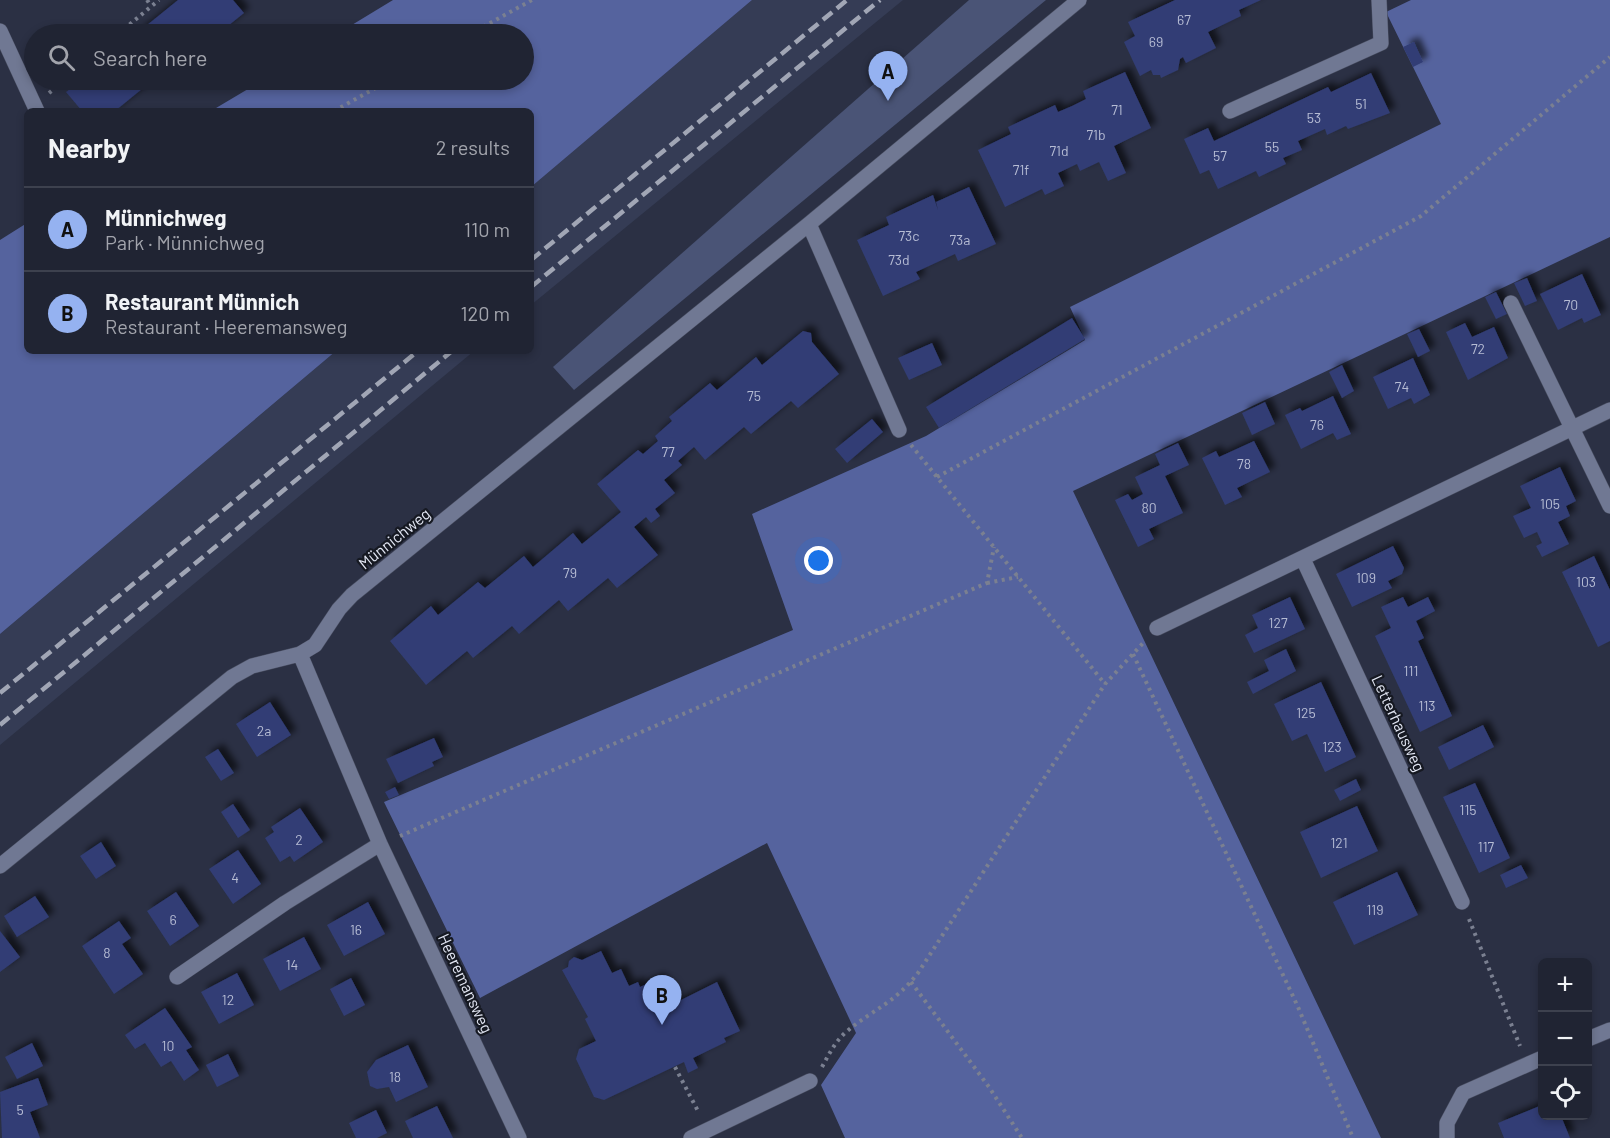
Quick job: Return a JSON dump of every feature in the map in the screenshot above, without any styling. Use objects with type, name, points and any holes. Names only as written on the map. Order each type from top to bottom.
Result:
[{"type":"street","name":"Münnichweg","points":[[0,866],[232,676],[252,666],[300,654],[315,645],[339,609],[352,595],[809,224],[1079,0]]},
{"type":"street","points":[[1230,111],[1381,42],[1381,1]]},
{"type":"street","points":[[0,32],[24,83]]},
{"type":"street","points":[[27,90],[36,108]]},
{"type":"street","points":[[809,224],[899,430]]},
{"type":"street","points":[[1511,303],[1610,506]]},
{"type":"street","points":[[1157,628],[1610,410]]},
{"type":"street","name":"Letterhausweg","points":[[1303,559],[1462,902]]},
{"type":"street","name":"Heeremansweg","points":[[300,654],[380,844],[519,1138]]},
{"type":"street","points":[[177,977],[285,903],[380,844]]},
{"type":"street","points":[[1592,1037],[1610,1030]]},
{"type":"street","points":[[1447,1138],[1447,1123],[1463,1093],[1538,1060]]},
{"type":"street","points":[[692,1138],[810,1082]]},
{"type":"path","points":[[147,0],[151,6]]},
{"type":"path","points":[[130,24],[159,0]]},
{"type":"path","points":[[488,24],[532,0]]},
{"type":"path","points":[[937,477],[1421,216],[1610,57]]},
{"type":"path","points":[[339,108],[372,90]]},
{"type":"path","points":[[899,430],[1106,684]]},
{"type":"path","points":[[987,583],[994,547]]},
{"type":"path","points":[[380,844],[987,583],[1018,577]]},
{"type":"path","points":[[810,1082],[831,1048],[846,1032],[881,1010],[911,982],[1106,684],[1157,628]]},
{"type":"path","points":[[1133,654],[1298,1007],[1353,1138]]},
{"type":"path","points":[[1462,902],[1527,1064]]},
{"type":"path","points":[[911,982],[989,1087],[1022,1138]]},
{"type":"path","points":[[675,1066],[707,1131]]},
{"type":"shaded area","points":[[393,0],[752,0],[534,184],[534,108],[216,108],[246,90],[534,90],[534,24],[353,24]]},
{"type":"shaded area","points":[[752,0],[903,0],[534,303],[534,184]]},
{"type":"shaded area","points":[[969,0],[1046,0],[574,390],[553,367]]},
{"type":"shaded area","points":[[1411,0],[1610,0],[1610,237],[1073,491],[1381,1138],[845,1138],[821,1085],[856,1033],[767,843],[480,998],[384,802],[793,630],[752,514],[926,436],[1085,340],[1070,307],[1441,124],[1386,12]]},
{"type":"shaded area","points":[[24,225],[24,354],[332,354],[0,634],[0,240]]},
{"type":"shaded area","points":[[332,354],[470,354],[0,745],[0,634]]},
{"type":"building","points":[[178,0],[233,0],[244,13],[230,24],[148,24]]},
{"type":"building","points":[[1175,0],[1261,0],[1239,10],[1241,16],[1208,32],[1216,48],[1186,63],[1183,57],[1180,59],[1178,70],[1161,78],[1160,75],[1153,75],[1151,70],[1140,76],[1124,42],[1135,36],[1128,22]]},
{"type":"building","points":[[1414,42],[1423,62],[1413,67],[1403,47]]},
{"type":"building","points":[[1125,72],[1151,128],[1114,146],[1126,173],[1108,181],[1099,162],[1080,171],[1077,164],[1058,173],[1064,186],[1045,195],[1042,189],[1005,207],[978,150],[1011,134],[1008,127],[1055,105],[1058,112],[1072,106],[1086,99],[1083,91]]},
{"type":"building","points":[[1371,73],[1390,113],[1348,129],[1346,126],[1327,135],[1325,129],[1298,141],[1302,150],[1283,158],[1286,164],[1259,177],[1256,171],[1218,189],[1209,170],[1200,174],[1184,139],[1208,128],[1214,141],[1328,87],[1331,92]]},
{"type":"building","points":[[69,90],[141,90],[119,108],[79,108],[66,92]]},
{"type":"building","points":[[969,187],[996,244],[958,261],[955,254],[916,272],[920,279],[883,296],[857,240],[889,225],[886,217],[933,195],[938,210],[936,202]]},
{"type":"building","points":[[1582,274],[1601,315],[1584,323],[1582,318],[1558,330],[1540,294]]},
{"type":"building","points":[[1527,278],[1537,301],[1525,306],[1514,283]]},
{"type":"building","points":[[1496,292],[1507,314],[1496,319],[1485,297]]},
{"type":"building","points":[[1072,318],[1085,339],[939,428],[926,407]]},
{"type":"building","points":[[1465,323],[1472,337],[1494,327],[1508,358],[1468,380],[1446,332]]},
{"type":"building","points":[[1419,329],[1430,351],[1418,357],[1407,334]]},
{"type":"building","points":[[803,331],[811,333],[812,342],[839,374],[798,408],[791,401],[751,434],[744,427],[705,460],[694,447],[678,461],[682,465],[664,480],[675,493],[655,509],[660,516],[651,523],[646,517],[634,527],[658,555],[617,588],[608,578],[568,611],[559,600],[519,634],[512,626],[473,658],[467,651],[426,685],[390,641],[431,606],[438,615],[478,582],[485,588],[524,556],[533,567],[573,533],[582,544],[621,512],[597,484],[638,450],[643,454],[658,441],[655,436],[672,421],[669,417],[710,383],[717,390],[756,357],[762,365]]},
{"type":"building","points":[[932,343],[942,365],[909,380],[898,358]]},
{"type":"building","points":[[1413,358],[1430,395],[1414,404],[1411,398],[1388,409],[1373,377]]},
{"type":"building","points":[[1342,365],[1354,391],[1342,398],[1329,372]]},
{"type":"building","points":[[1333,396],[1351,434],[1337,440],[1333,433],[1301,449],[1285,415],[1300,408],[1302,411]]},
{"type":"building","points":[[1265,402],[1275,424],[1252,435],[1242,413]]},
{"type":"building","points":[[872,419],[883,432],[847,463],[835,449]]},
{"type":"building","points":[[1254,441],[1270,472],[1237,488],[1242,497],[1225,505],[1202,458],[1216,451],[1219,457]]},
{"type":"building","points":[[1178,443],[1189,465],[1165,476],[1183,513],[1149,529],[1154,539],[1138,547],[1115,500],[1128,494],[1132,500],[1143,494],[1135,477],[1160,465],[1155,454]]},
{"type":"building","points":[[1560,467],[1576,501],[1566,506],[1570,516],[1558,522],[1569,544],[1542,557],[1536,546],[1542,543],[1537,532],[1524,538],[1513,516],[1531,508],[1520,486]]},
{"type":"building","points":[[1393,546],[1404,568],[1402,574],[1388,581],[1392,588],[1352,607],[1336,574]]},
{"type":"building","points":[[1594,556],[1610,590],[1610,641],[1598,647],[1562,572]]},
{"type":"building","points":[[1290,597],[1305,629],[1254,653],[1245,635],[1258,628],[1252,615]]},
{"type":"building","points":[[1403,597],[1408,607],[1428,597],[1435,611],[1416,621],[1424,638],[1418,641],[1452,716],[1420,732],[1375,636],[1391,628],[1381,607]]},
{"type":"building","points":[[1286,649],[1296,671],[1253,694],[1247,682],[1269,671],[1264,660]]},
{"type":"building","points":[[1321,682],[1356,757],[1325,772],[1307,734],[1292,741],[1274,704]]},
{"type":"building","points":[[270,702],[291,735],[257,757],[236,724]]},
{"type":"building","points":[[1483,725],[1494,747],[1449,770],[1438,747]]},
{"type":"building","points":[[434,738],[443,757],[432,762],[434,766],[398,783],[386,759]]},
{"type":"building","points":[[218,749],[234,773],[221,781],[205,757]]},
{"type":"building","points":[[1356,779],[1361,790],[1340,801],[1334,790]]},
{"type":"building","points":[[1475,783],[1510,858],[1479,873],[1443,797]]},
{"type":"building","points":[[395,787],[399,795],[389,799],[385,792]]},
{"type":"building","points":[[233,804],[250,830],[238,838],[221,812]]},
{"type":"building","points":[[1357,806],[1378,851],[1321,878],[1300,832]]},
{"type":"building","points":[[300,808],[323,842],[294,862],[290,856],[280,862],[265,838],[274,832],[271,827]]},
{"type":"building","points":[[101,842],[116,866],[96,879],[80,856]]},
{"type":"building","points":[[238,850],[261,884],[233,904],[209,869]]},
{"type":"building","points":[[1521,865],[1528,878],[1506,888],[1500,875]]},
{"type":"building","points":[[1397,872],[1418,915],[1354,945],[1333,902]]},
{"type":"building","points":[[176,892],[199,926],[170,946],[147,911]]},
{"type":"building","points":[[35,896],[49,917],[17,937],[4,916]]},
{"type":"building","points":[[368,902],[385,934],[344,956],[327,925]]},
{"type":"building","points":[[119,921],[131,938],[122,944],[143,974],[114,994],[82,946]]},
{"type":"building","points":[[0,931],[20,957],[0,972]]},
{"type":"building","points":[[304,937],[321,969],[280,991],[263,959]]},
{"type":"building","points":[[601,951],[612,973],[621,969],[629,986],[638,982],[640,987],[660,978],[673,1004],[717,982],[740,1031],[724,1038],[726,1042],[693,1058],[698,1068],[688,1073],[684,1062],[604,1100],[594,1097],[576,1059],[579,1049],[596,1041],[585,1019],[588,1017],[562,970],[568,967],[569,961],[574,957],[582,960]]},
{"type":"building","points":[[237,973],[254,1005],[219,1024],[201,992]]},
{"type":"building","points":[[351,978],[365,1005],[344,1016],[330,989]]},
{"type":"building","points":[[165,1008],[192,1047],[186,1050],[199,1070],[184,1081],[171,1061],[161,1067],[145,1043],[135,1049],[125,1035]]},
{"type":"building","points":[[32,1043],[43,1066],[17,1079],[5,1057]]},
{"type":"building","points":[[408,1045],[428,1087],[396,1102],[389,1087],[377,1089],[370,1086],[367,1072],[376,1060]]},
{"type":"building","points":[[228,1054],[239,1076],[217,1087],[206,1065]]},
{"type":"building","points":[[38,1078],[48,1105],[30,1112],[40,1138],[2,1138],[0,1092]]},
{"type":"building","points":[[437,1106],[453,1138],[413,1138],[405,1121]]},
{"type":"building","points":[[1538,1107],[1538,1120],[1563,1120],[1570,1138],[1504,1138],[1498,1123]]},
{"type":"building","points":[[376,1110],[387,1133],[377,1138],[356,1138],[349,1123]]},
{"type":"railway","points":[[534,258],[847,0]]},
{"type":"railway","points":[[534,285],[880,0]]},
{"type":"railway","points":[[0,693],[414,354]]},
{"type":"railway","points":[[0,725],[448,354]]},
{"type":"place","name":"Münnichweg","points":[[888,101]]},
{"type":"place","name":"Restaurant Münnich","points":[[662,1025]]}]
